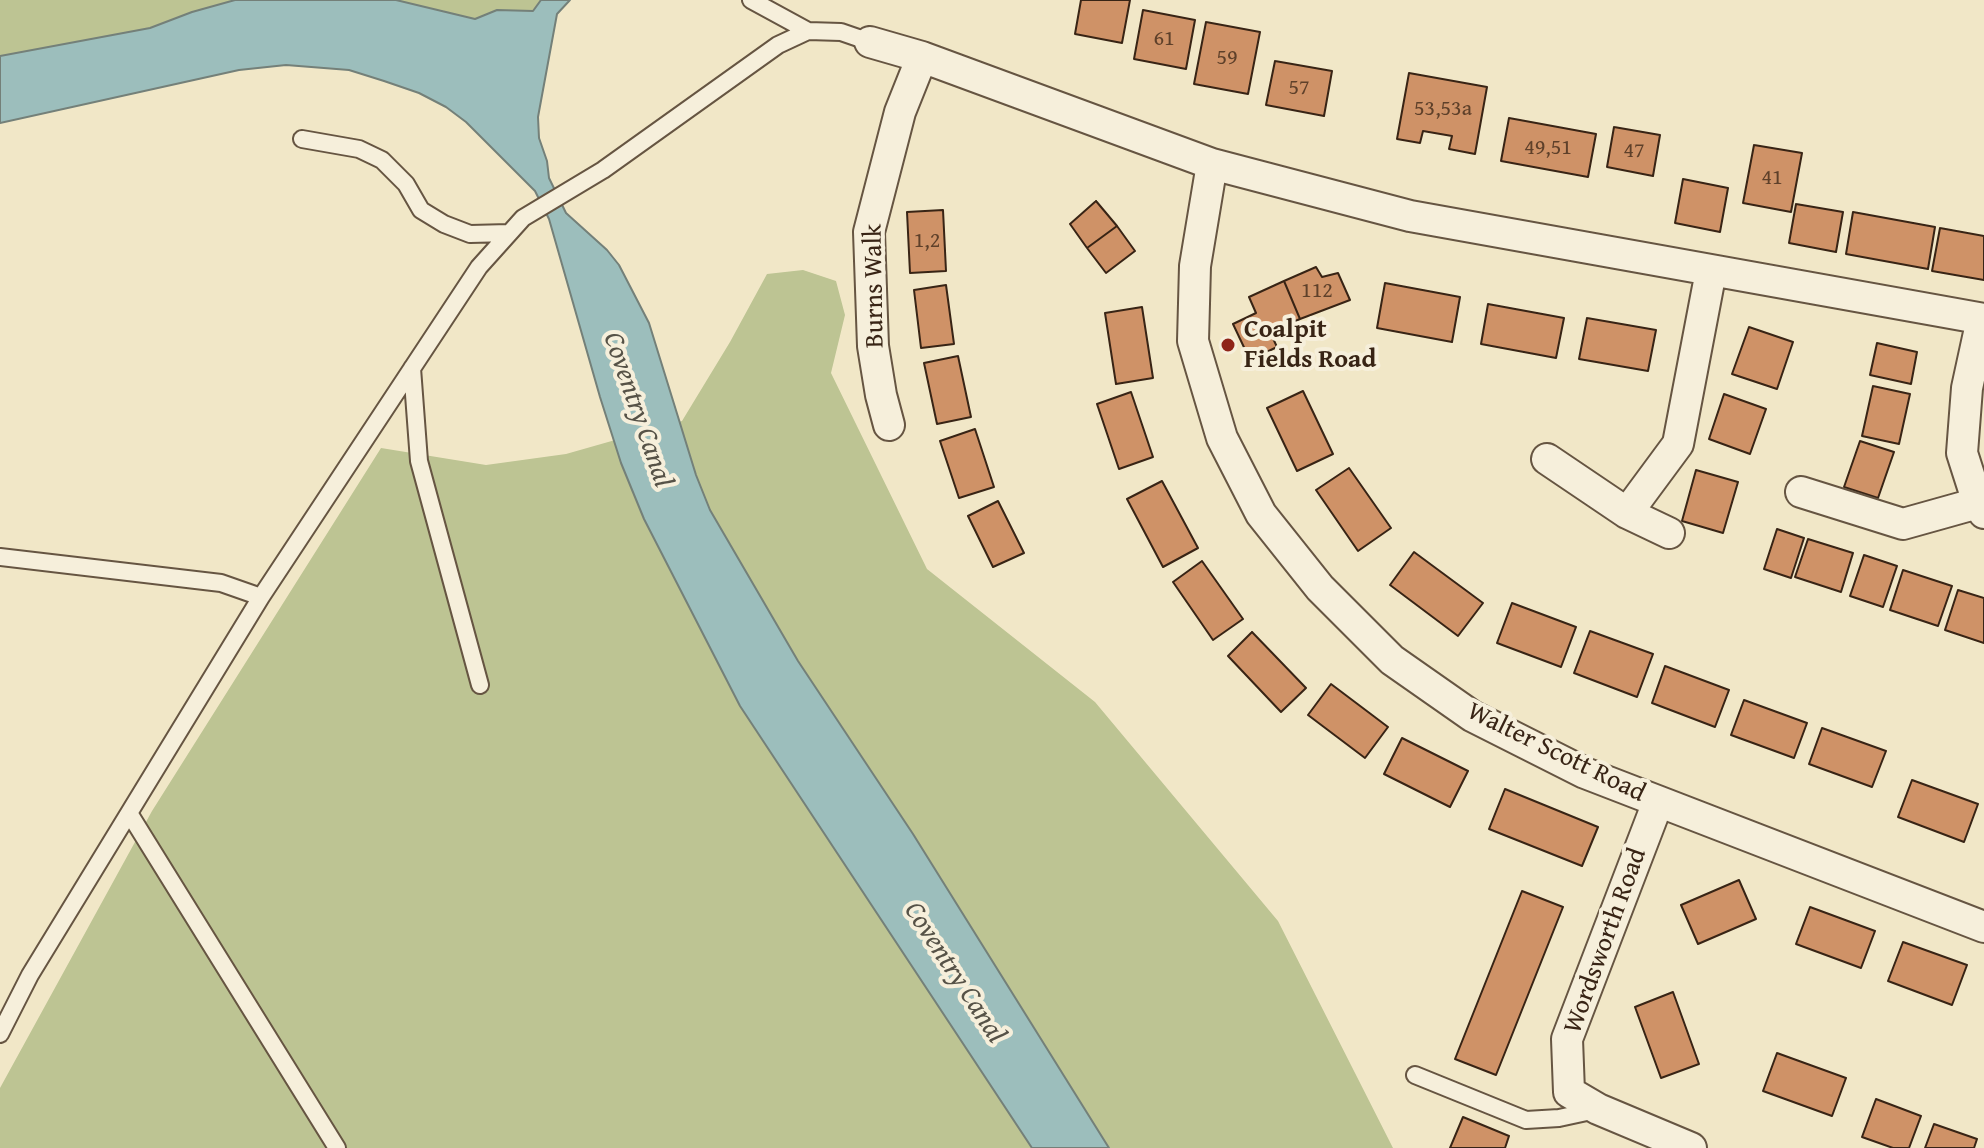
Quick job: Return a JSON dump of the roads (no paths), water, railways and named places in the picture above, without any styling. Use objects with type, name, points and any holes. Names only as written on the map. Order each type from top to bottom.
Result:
[{"type":"street","points":[[870,42],[922,57],[1212,164],[1410,216],[1983,319],[1967,388],[1962,453],[1981,508],[1903,524],[1801,492]]},
{"type":"street","name":"Burns Walk","points":[[889,425],[873,346],[869,232],[900,112],[922,57]]},
{"type":"street","name":"Walter Scott Road","points":[[1212,164],[1195,266],[1193,341],[1222,438],[1261,514],[1320,588],[1392,660],[1472,716],[1585,773],[1984,927]]},
{"type":"street","points":[[1627,513],[1678,444],[1711,271]]},
{"type":"street","points":[[1547,459],[1627,513],[1669,533]]},
{"type":"street","name":"Wordsworth Road","points":[[1658,802],[1567,1039],[1569,1092],[1598,1109],[1691,1148]]},
{"type":"lane","points":[[751,0],[808,31]]},
{"type":"lane","points":[[0,1034],[30,975],[261,597],[479,267],[523,218],[574,189],[778,45],[808,31],[841,32],[870,42]]},
{"type":"lane","points":[[302,139],[359,149],[382,160],[406,184],[421,210],[444,224],[470,234],[509,233]]},
{"type":"lane","points":[[412,368],[419,461],[480,685]]},
{"type":"lane","points":[[0,557],[221,583],[261,597]]},
{"type":"lane","points":[[129,813],[337,1148]]},
{"type":"lane","points":[[1415,1075],[1526,1120],[1559,1118],[1598,1109]]},
{"type":"water","name":"Coventry Canal","points":[[235,0],[396,0],[475,19],[497,10],[533,11],[541,0],[570,0],[557,14],[538,117],[539,138],[549,178],[566,213],[619,265],[649,323],[696,475],[710,510],[798,661],[913,834],[1109,1148],[1032,1148],[740,706],[644,519],[621,463],[549,219],[535,191],[466,122],[419,93],[384,81],[349,70],[286,65],[239,70],[0,123],[0,56],[150,28]]},
{"type":"place","name":"Coalpit Fields Road","points":[[1228,345]]}]
